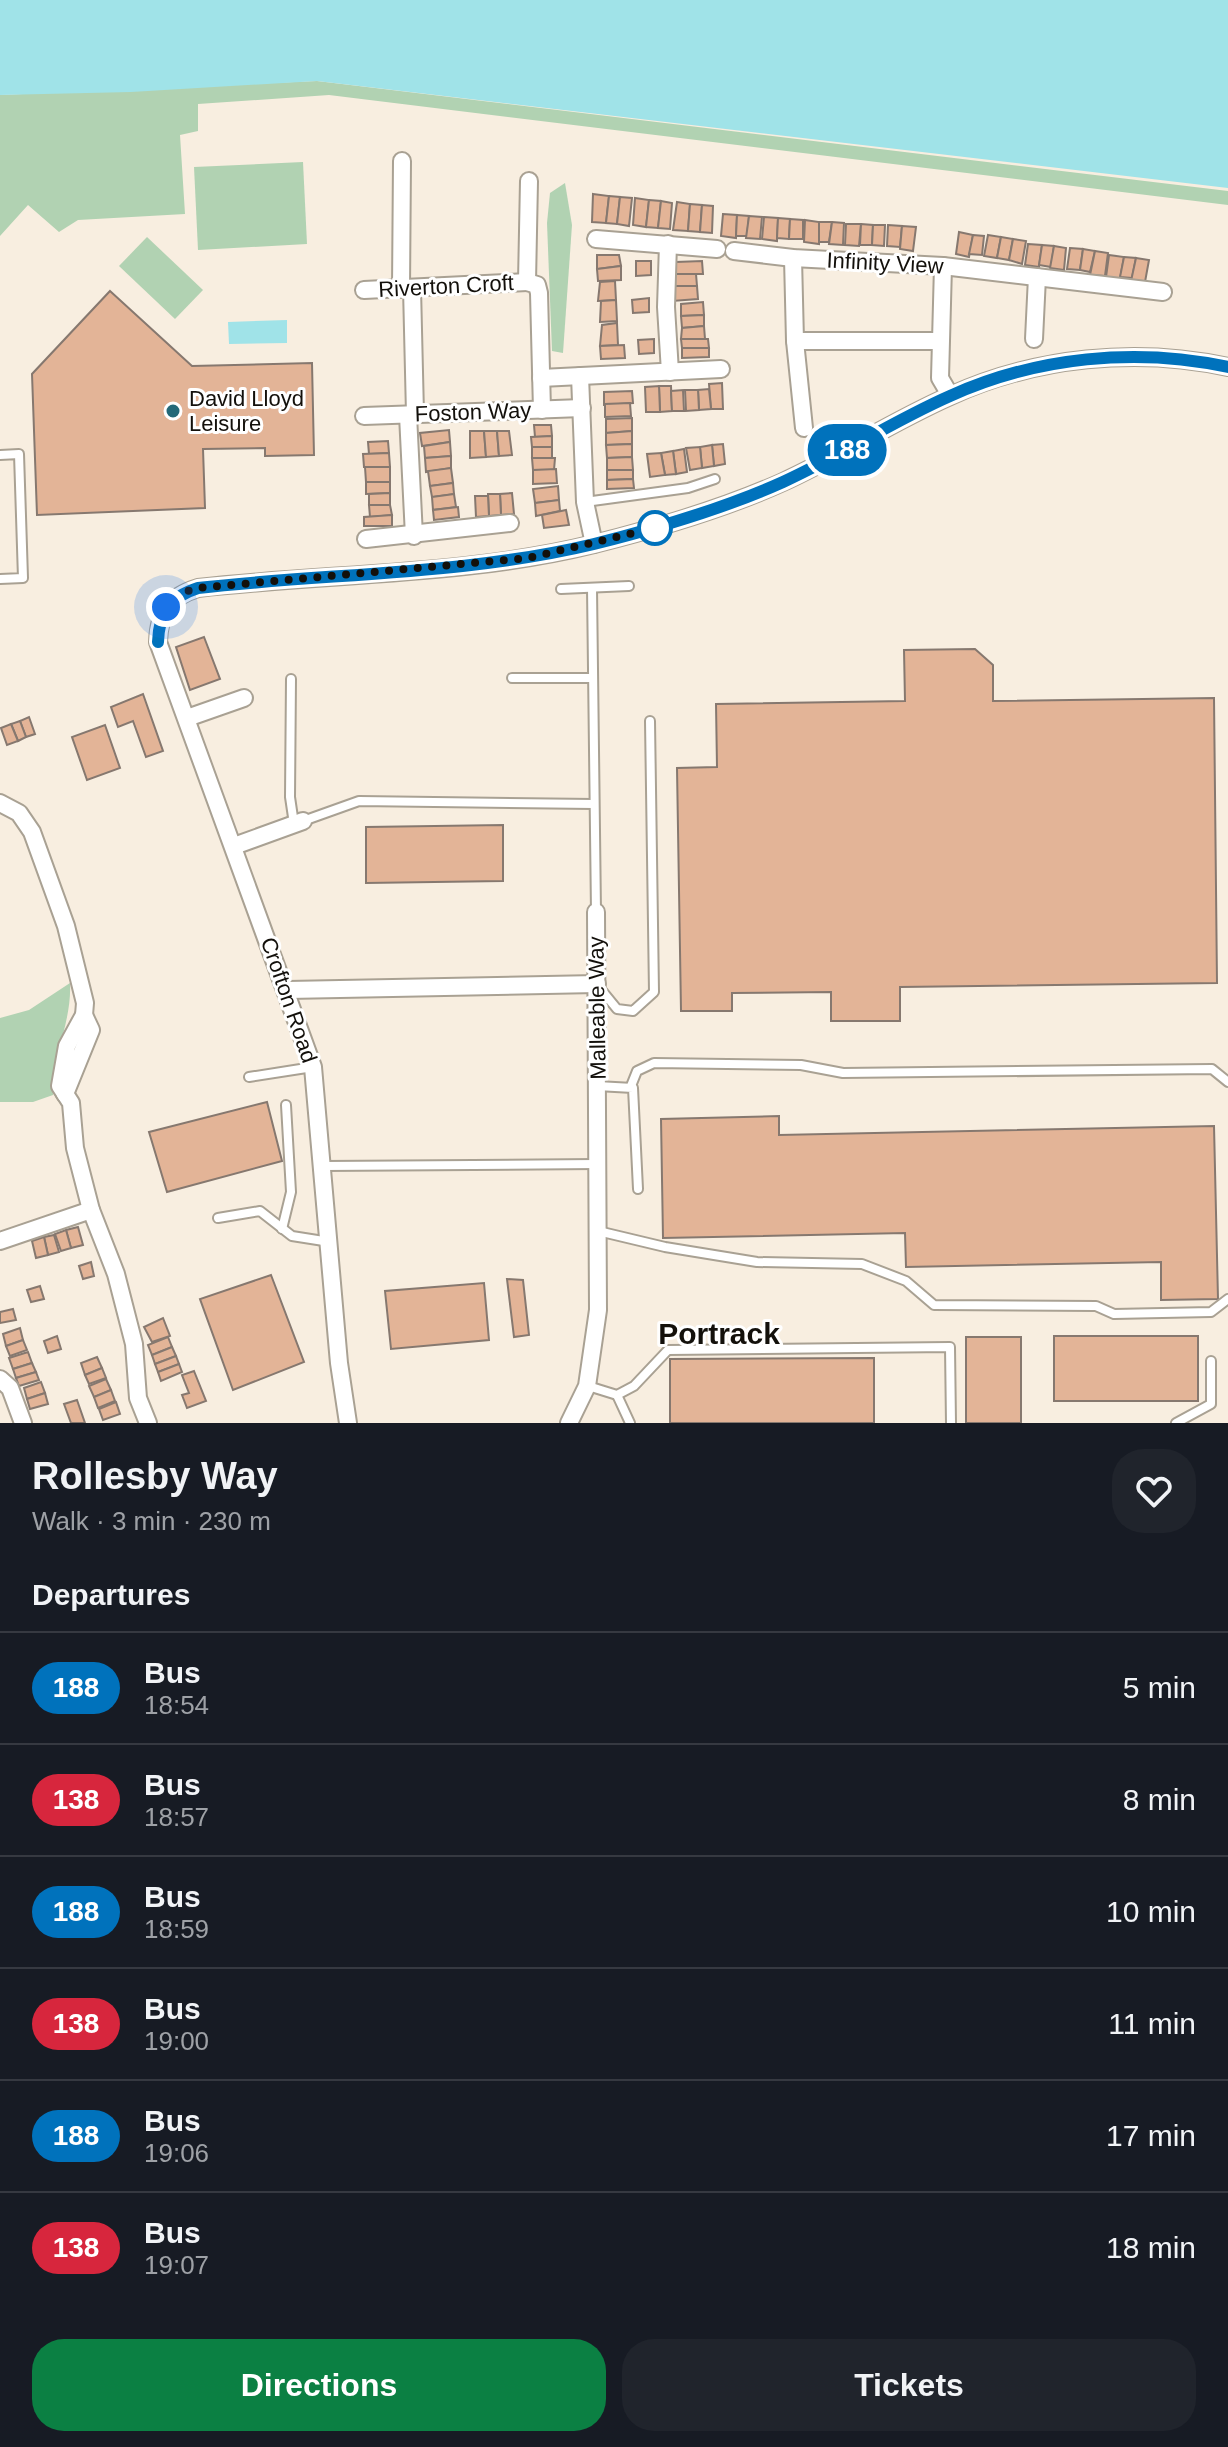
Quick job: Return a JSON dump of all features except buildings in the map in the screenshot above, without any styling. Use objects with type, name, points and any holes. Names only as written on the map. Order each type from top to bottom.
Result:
[{"type":"street","points":[[402,161],[414,536]]},
{"type":"street","points":[[529,181],[527,282],[537,285],[539,293],[542,410]]},
{"type":"street","name":"Infinity View","points":[[596,239],[793,258],[943,266],[1163,292]]},
{"type":"street","points":[[668,244],[666,307],[670,372]]},
{"type":"street","points":[[793,258],[795,341],[804,428]]},
{"type":"street","points":[[943,266],[940,378],[950,395]]},
{"type":"street","points":[[1034,339],[1037,277]]},
{"type":"street","name":"Riverton Croft","points":[[364,290],[527,282]]},
{"type":"street","points":[[795,341],[939,341]]},
{"type":"street","points":[[580,376],[585,502],[594,544],[703,513],[784,482],[950,395],[999,377],[1093,359],[1158,359],[1228,367]]},
{"type":"street","points":[[541,378],[721,369]]},
{"type":"street","name":"Foston Way","points":[[364,416],[582,408]]},
{"type":"street","points":[[366,539],[510,523]]},
{"type":"street","name":"Crofton Road","points":[[348,1423],[339,1363],[331,1242],[313,1067],[288,990],[158,642],[159,624],[166,607],[178,594],[198,588],[461,566],[594,544]]},
{"type":"street","points":[[187,718],[244,698]]},
{"type":"street","points":[[0,803],[19,813],[32,832],[80,973],[84,1015],[91,1030],[65,1094],[71,1103],[75,1148],[91,1210],[116,1274],[134,1344],[138,1398],[148,1423]]},
{"type":"street","points":[[234,846],[298,823]]},
{"type":"street","name":"Malleable Way","points":[[569,1423],[587,1386],[598,1310],[596,912]]},
{"type":"street","points":[[288,990],[597,984]]},
{"type":"street","points":[[0,1241],[91,1210]]},
{"type":"street","points":[[0,1379],[10,1388],[23,1423]]},
{"type":"lane","points":[[0,455],[19,454],[23,578],[0,579]]},
{"type":"lane","points":[[585,502],[688,488],[715,479]]},
{"type":"lane","points":[[561,589],[629,586]]},
{"type":"lane","name":"Malleable Way","points":[[592,588],[596,912]]},
{"type":"lane","points":[[512,678],[593,678]]},
{"type":"lane","points":[[291,679],[290,797],[298,823],[359,801],[594,804]]},
{"type":"lane","points":[[597,984],[617,1009],[633,1011],[654,992],[650,721]]},
{"type":"lane","points":[[631,1086],[637,1071],[643,1066],[668,1063],[801,1065],[843,1073],[1212,1069],[1228,1082]]},
{"type":"lane","points":[[249,1077],[313,1067]]},
{"type":"lane","points":[[597,1086],[631,1086]]},
{"type":"lane","points":[[631,1086],[635,1093],[638,1189]]},
{"type":"lane","points":[[282,1229],[291,1192],[286,1105]]},
{"type":"lane","points":[[324,1166],[598,1164]]},
{"type":"lane","points":[[218,1218],[260,1211],[282,1229],[301,1239],[331,1242]]},
{"type":"lane","points":[[598,1231],[665,1247],[757,1262],[862,1264],[906,1281],[934,1305],[1096,1306],[1114,1314],[1211,1312],[1228,1299]]},
{"type":"lane","points":[[587,1386],[617,1395],[634,1386],[668,1350],[950,1347],[951,1423]]},
{"type":"lane","points":[[1176,1423],[1211,1404],[1211,1361]]},
{"type":"lane","points":[[617,1395],[630,1423]]},
{"type":"green space","points":[[317,81],[1228,191],[1228,205],[329,95],[198,104],[198,131],[180,135],[185,214],[78,220],[59,232],[28,205],[0,236],[0,95]]},
{"type":"green space","points":[[303,162],[307,244],[198,250],[194,167]]},
{"type":"green space","points":[[565,183],[572,225],[563,353],[552,351],[547,223],[550,193]]},
{"type":"green space","points":[[147,237],[203,290],[175,319],[119,266]]},
{"type":"green space","points":[[70,983],[53,1095],[33,1102],[0,1102],[0,1018],[29,1010]]},
{"type":"water","points":[[0,0],[1228,0],[1228,188],[317,81],[131,92],[0,95]]},
{"type":"water","points":[[287,320],[287,343],[229,344],[228,322]]},
{"type":"bus line","name":"188","points":[[158,642],[159,624],[166,607],[178,594],[198,588],[528,558],[594,544],[703,513],[784,482],[950,395],[999,377],[1052,364],[1093,359],[1145,358],[1228,367]]},
{"type":"place","name":"David Lloyd Leisure","points":[[173,411]]},
{"type":"district","name":"Portrack","points":[[719,1333]]},
{"type":"route","points":[[166,607],[178,594],[198,588],[528,558],[655,528]]}]
